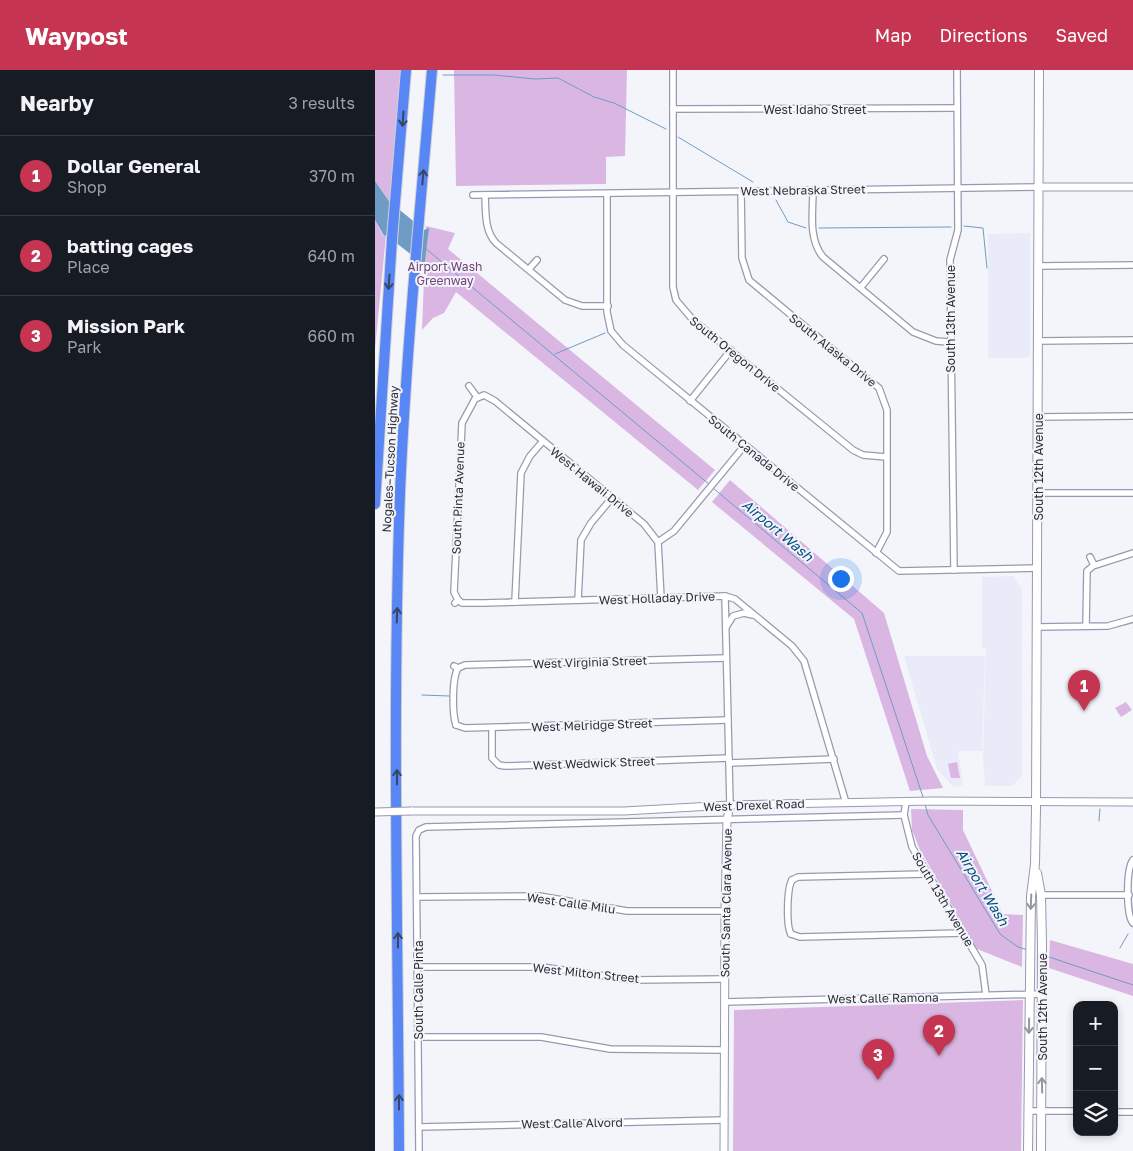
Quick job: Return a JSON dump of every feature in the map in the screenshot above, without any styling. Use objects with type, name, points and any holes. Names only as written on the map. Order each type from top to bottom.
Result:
[{"type":"highway","name":"Nogales–Tucson Highway","points":[[375,504],[392,239],[406,70]]},
{"type":"highway","name":"Nogales–Tucson Highway","points":[[399,1151],[396,642],[406,384],[432,70]]},
{"type":"main road","name":"South 12th Avenue","points":[[1028,1151],[1031,896],[1035,864],[1036,801],[1039,70]]},
{"type":"main road","name":"South 12th Avenue","points":[[1035,864],[1041,895],[1041,1151]]},
{"type":"street","name":"South Oregon Drive","points":[[673,70],[673,287],[676,300],[693,320],[853,450],[863,455],[886,456]]},
{"type":"street","name":"South 13th Avenue","points":[[954,570],[949,342],[950,260],[958,237],[957,70]]},
{"type":"street","name":"West Idaho Street","points":[[673,109],[957,108]]},
{"type":"street","name":"West Nebraska Street","points":[[473,195],[1133,187]]},
{"type":"street","points":[[813,190],[813,232],[817,248],[823,256],[913,332],[936,342],[949,342]]},
{"type":"street","name":"South Alaska Drive","points":[[741,191],[742,258],[745,274],[753,285],[879,388],[887,410],[887,532],[877,553]]},
{"type":"street","name":"South Canada Drive","points":[[607,194],[607,306],[611,331],[615,338],[899,570],[1038,568]]},
{"type":"street","points":[[485,195],[486,220],[489,233],[496,243],[565,300],[574,304],[607,306]]},
{"type":"street","points":[[861,287],[884,258]]},
{"type":"street","points":[[529,269],[537,260]]},
{"type":"street","points":[[1039,266],[1133,265]]},
{"type":"street","points":[[1038,341],[1133,340]]},
{"type":"street","points":[[690,401],[731,350]]},
{"type":"street","points":[[469,386],[478,396]]},
{"type":"street","name":"West Hawaii Drive","points":[[478,396],[484,394],[489,396],[611,499],[644,524],[658,542]]},
{"type":"street","name":"South Pinta Avenue","points":[[457,602],[454,592],[462,423],[471,404],[478,396]]},
{"type":"street","points":[[1038,417],[1133,416]]},
{"type":"street","points":[[515,602],[521,473],[530,456],[543,441]]},
{"type":"street","points":[[661,598],[658,542],[674,531],[745,445]]},
{"type":"street","points":[[1038,494],[1133,492]]},
{"type":"street","points":[[577,600],[581,540],[591,523],[611,499]]},
{"type":"street","points":[[1086,626],[1086,575],[1092,567],[1133,554]]},
{"type":"street","points":[[1091,557],[1092,567]]},
{"type":"street","name":"West Holladay Drive","points":[[457,602],[725,596],[739,602],[792,646],[804,661],[846,803]]},
{"type":"street","name":"South Santa Clara Avenue","points":[[724,1151],[725,910],[729,805],[725,596]]},
{"type":"street","points":[[725,629],[733,616],[744,613],[756,616]]},
{"type":"street","points":[[1037,627],[1114,626],[1133,619]]},
{"type":"street","name":"West Virginia Street","points":[[455,727],[454,676],[456,667],[726,658]]},
{"type":"street","name":"West Melridge Street","points":[[455,727],[491,728],[728,720]]},
{"type":"street","name":"West Wedwick Street","points":[[491,728],[493,764],[505,766],[834,759]]},
{"type":"street","name":"West Drexel Road","points":[[375,812],[632,810],[729,805],[915,801],[1133,802]]},
{"type":"street","name":"South 13th Avenue","points":[[906,802],[904,816],[912,847],[926,874],[982,965],[986,996]]},
{"type":"street","name":"West Drexel Road","points":[[419,830],[426,827],[904,816]]},
{"type":"street","name":"South Calle Pinta","points":[[419,830],[416,836],[419,1151]]},
{"type":"street","points":[[1133,859],[1129,871],[1128,917],[1133,923]]},
{"type":"street","points":[[926,874],[798,877],[792,880],[789,887],[789,937],[963,933]]},
{"type":"street","points":[[786,875],[792,880]]},
{"type":"street","points":[[1041,895],[1129,895]]},
{"type":"street","name":"West Calle Milu","points":[[418,897],[539,896],[627,911],[725,910]]},
{"type":"street","name":"West Milton Street","points":[[417,967],[541,967],[633,980],[725,979]]},
{"type":"street","name":"West Calle Ramona","points":[[725,1002],[1041,994]]},
{"type":"street","points":[[418,1037],[541,1037],[610,1049],[724,1050]]},
{"type":"street","points":[[1028,1111],[1073,1111]]},
{"type":"street","points":[[1118,1112],[1133,1112]]},
{"type":"street","name":"West Calle Alvord","points":[[419,1127],[724,1120]]},
{"type":"shaded area","points":[[1030,233],[1030,355],[1026,358],[988,358],[988,234]]},
{"type":"shaded area","points":[[1013,576],[1022,589],[1022,776],[1012,786],[985,786],[983,759],[986,649],[982,648],[982,577]]},
{"type":"shaded area","points":[[904,656],[985,656],[982,751],[958,751],[963,785],[953,787],[937,769]]},
{"type":"green space","points":[[375,70],[401,70],[390,202],[375,181]]},
{"type":"green space","points":[[454,70],[627,70],[625,156],[606,157],[606,184],[456,186]]},
{"type":"green space","points":[[375,220],[383,236],[386,235],[375,349]]},
{"type":"green space","name":"Airport Wash Greenway","points":[[426,226],[455,233],[448,249],[715,470],[698,490],[456,292],[444,313],[433,318],[422,330]]},
{"type":"green space","points":[[730,480],[884,613],[927,756],[943,788],[910,791],[854,619],[712,502]]},
{"type":"green space","points":[[1126,702],[1132,710],[1121,717],[1115,708]]},
{"type":"green space","points":[[957,762],[960,778],[951,778],[948,764]]},
{"type":"green space","points":[[911,809],[963,810],[963,830],[1003,914],[1023,915],[1022,967],[977,949],[920,850],[912,830]]},
{"type":"green space","points":[[1050,940],[1133,964],[1133,996],[1049,968]]},
{"type":"green space","points":[[1023,1000],[1021,1151],[733,1151],[734,1010]]},
{"type":"water","points":[[375,181],[389,201],[424,230],[429,228],[424,269],[422,263],[386,235],[384,236],[375,220]]},
{"type":"waterway","points":[[443,75],[494,75],[535,79],[558,78],[594,97],[614,103],[666,129]]},
{"type":"waterway","points":[[678,137],[753,182]]},
{"type":"waterway","points":[[776,200],[788,222],[806,228]]},
{"type":"waterway","points":[[964,226],[983,228],[987,268]]},
{"type":"waterway","points":[[819,228],[951,227]]},
{"type":"waterway","name":"Airport Wash","points":[[425,248],[710,485]]},
{"type":"waterway","points":[[555,354],[605,333]]},
{"type":"waterway","name":"Airport Wash","points":[[713,488],[862,613],[923,797]]},
{"type":"waterway","points":[[422,695],[449,696]]},
{"type":"waterway","name":"Airport Wash","points":[[925,804],[928,815],[1000,934],[1018,947],[1028,950]]},
{"type":"waterway","points":[[1099,821],[1100,809]]},
{"type":"waterway","points":[[1120,948],[1128,934]]},
{"type":"waterway","name":"Airport Wash","points":[[1046,956],[1133,985]]},
{"type":"place","name":"Dollar General","points":[[1084,711]]},
{"type":"place","name":"batting cages","points":[[939,1056]]},
{"type":"place","name":"Mission Park","points":[[878,1080]]}]
